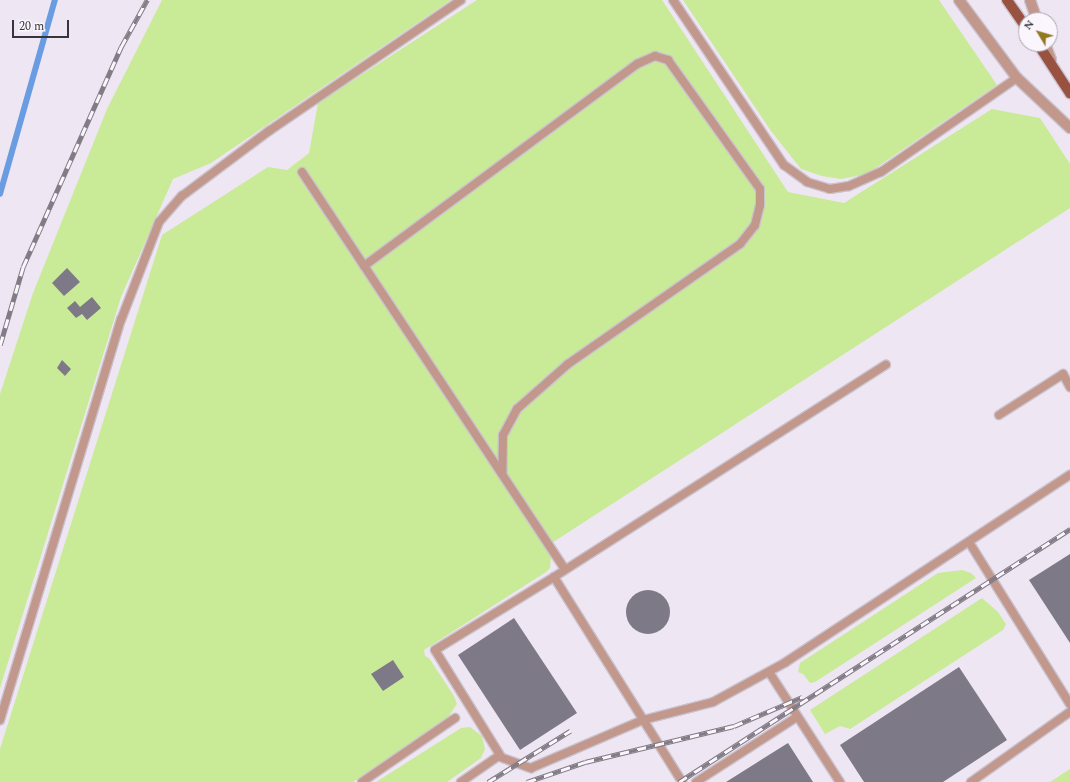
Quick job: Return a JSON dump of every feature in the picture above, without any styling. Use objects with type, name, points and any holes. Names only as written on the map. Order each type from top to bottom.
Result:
[{"type":"main road","points":[[1007,0],[1018,16]]},
{"type":"main road","points":[[1044,52],[1070,93]]},
{"type":"street","points":[[959,0],[1017,78],[1070,128]]},
{"type":"street","points":[[1030,0],[1034,12]]},
{"type":"street","points":[[1048,52],[1052,64]]},
{"type":"lane","points":[[0,720],[122,320],[159,222],[182,196],[269,131],[460,0]]},
{"type":"lane","points":[[673,0],[784,165],[807,182],[830,189],[849,186],[881,172],[1017,78]]},
{"type":"lane","points":[[364,266],[637,64],[655,56],[668,60],[760,189],[760,205],[755,225],[740,244],[568,364],[517,409],[503,435],[502,474]]},
{"type":"lane","points":[[302,172],[565,569]]},
{"type":"lane","points":[[886,365],[554,577],[435,650],[500,757],[531,768],[643,720],[713,702],[768,672],[1070,475]]},
{"type":"lane","points":[[999,414],[1063,374],[1070,386]]},
{"type":"lane","points":[[969,542],[1070,704]]},
{"type":"lane","points":[[554,577],[682,782]]},
{"type":"lane","points":[[768,672],[840,782]]},
{"type":"lane","points":[[971,782],[1070,712]]},
{"type":"lane","points":[[696,782],[797,717]]},
{"type":"lane","points":[[362,782],[455,718]]},
{"type":"lane","points":[[461,782],[500,757]]},
{"type":"green space","points":[[162,0],[451,0],[211,163],[173,179],[121,297],[0,688],[0,394],[33,293],[107,109]]},
{"type":"green space","points":[[477,0],[662,0],[788,192],[844,203],[992,109],[1040,118],[1070,164],[1070,208],[547,546],[551,557],[550,568],[546,572],[424,650],[425,656],[429,658],[454,696],[457,704],[448,717],[353,782],[0,782],[0,749],[162,235],[268,167],[287,170],[309,153],[318,103]]},
{"type":"green space","points":[[683,0],[939,0],[997,85],[867,174],[841,179],[822,176],[801,169],[771,131]]},
{"type":"green space","points":[[962,570],[971,573],[976,578],[815,682],[810,683],[803,674],[798,672],[800,663],[938,573]]},
{"type":"green space","points":[[982,598],[998,612],[1006,624],[1003,630],[850,729],[840,726],[825,734],[810,710]]},
{"type":"green space","points":[[470,727],[482,736],[485,749],[481,758],[447,782],[376,782],[461,728]]},
{"type":"green space","points":[[1070,769],[1070,782],[1050,782]]},
{"type":"building","points":[[67,268],[80,282],[64,296],[52,283]]},
{"type":"building","points":[[92,297],[101,308],[87,320],[82,314],[76,318],[67,308],[75,301],[80,307]]},
{"type":"building","points":[[62,360],[71,369],[65,376],[57,368]]},
{"type":"building","points":[[1070,554],[1070,643],[1029,580]]},
{"type":"building","points":[[648,590],[660,594],[666,600],[670,612],[666,624],[660,630],[648,634],[636,630],[630,624],[626,612],[630,600],[636,594]]},
{"type":"building","points":[[514,618],[577,713],[520,750],[458,655]]},
{"type":"building","points":[[393,660],[404,677],[383,691],[371,674]]},
{"type":"building","points":[[959,667],[1007,740],[943,782],[864,782],[840,745]]},
{"type":"building","points":[[788,743],[813,782],[726,782]]},
{"type":"waterway","points":[[0,194],[55,0]]},
{"type":"railway","points":[[0,345],[23,267],[121,47],[147,0]]},
{"type":"railway","points":[[679,782],[1070,529]]},
{"type":"railway","points":[[527,782],[585,762],[734,726],[802,697]]},
{"type":"railway","points":[[488,782],[570,731]]}]
